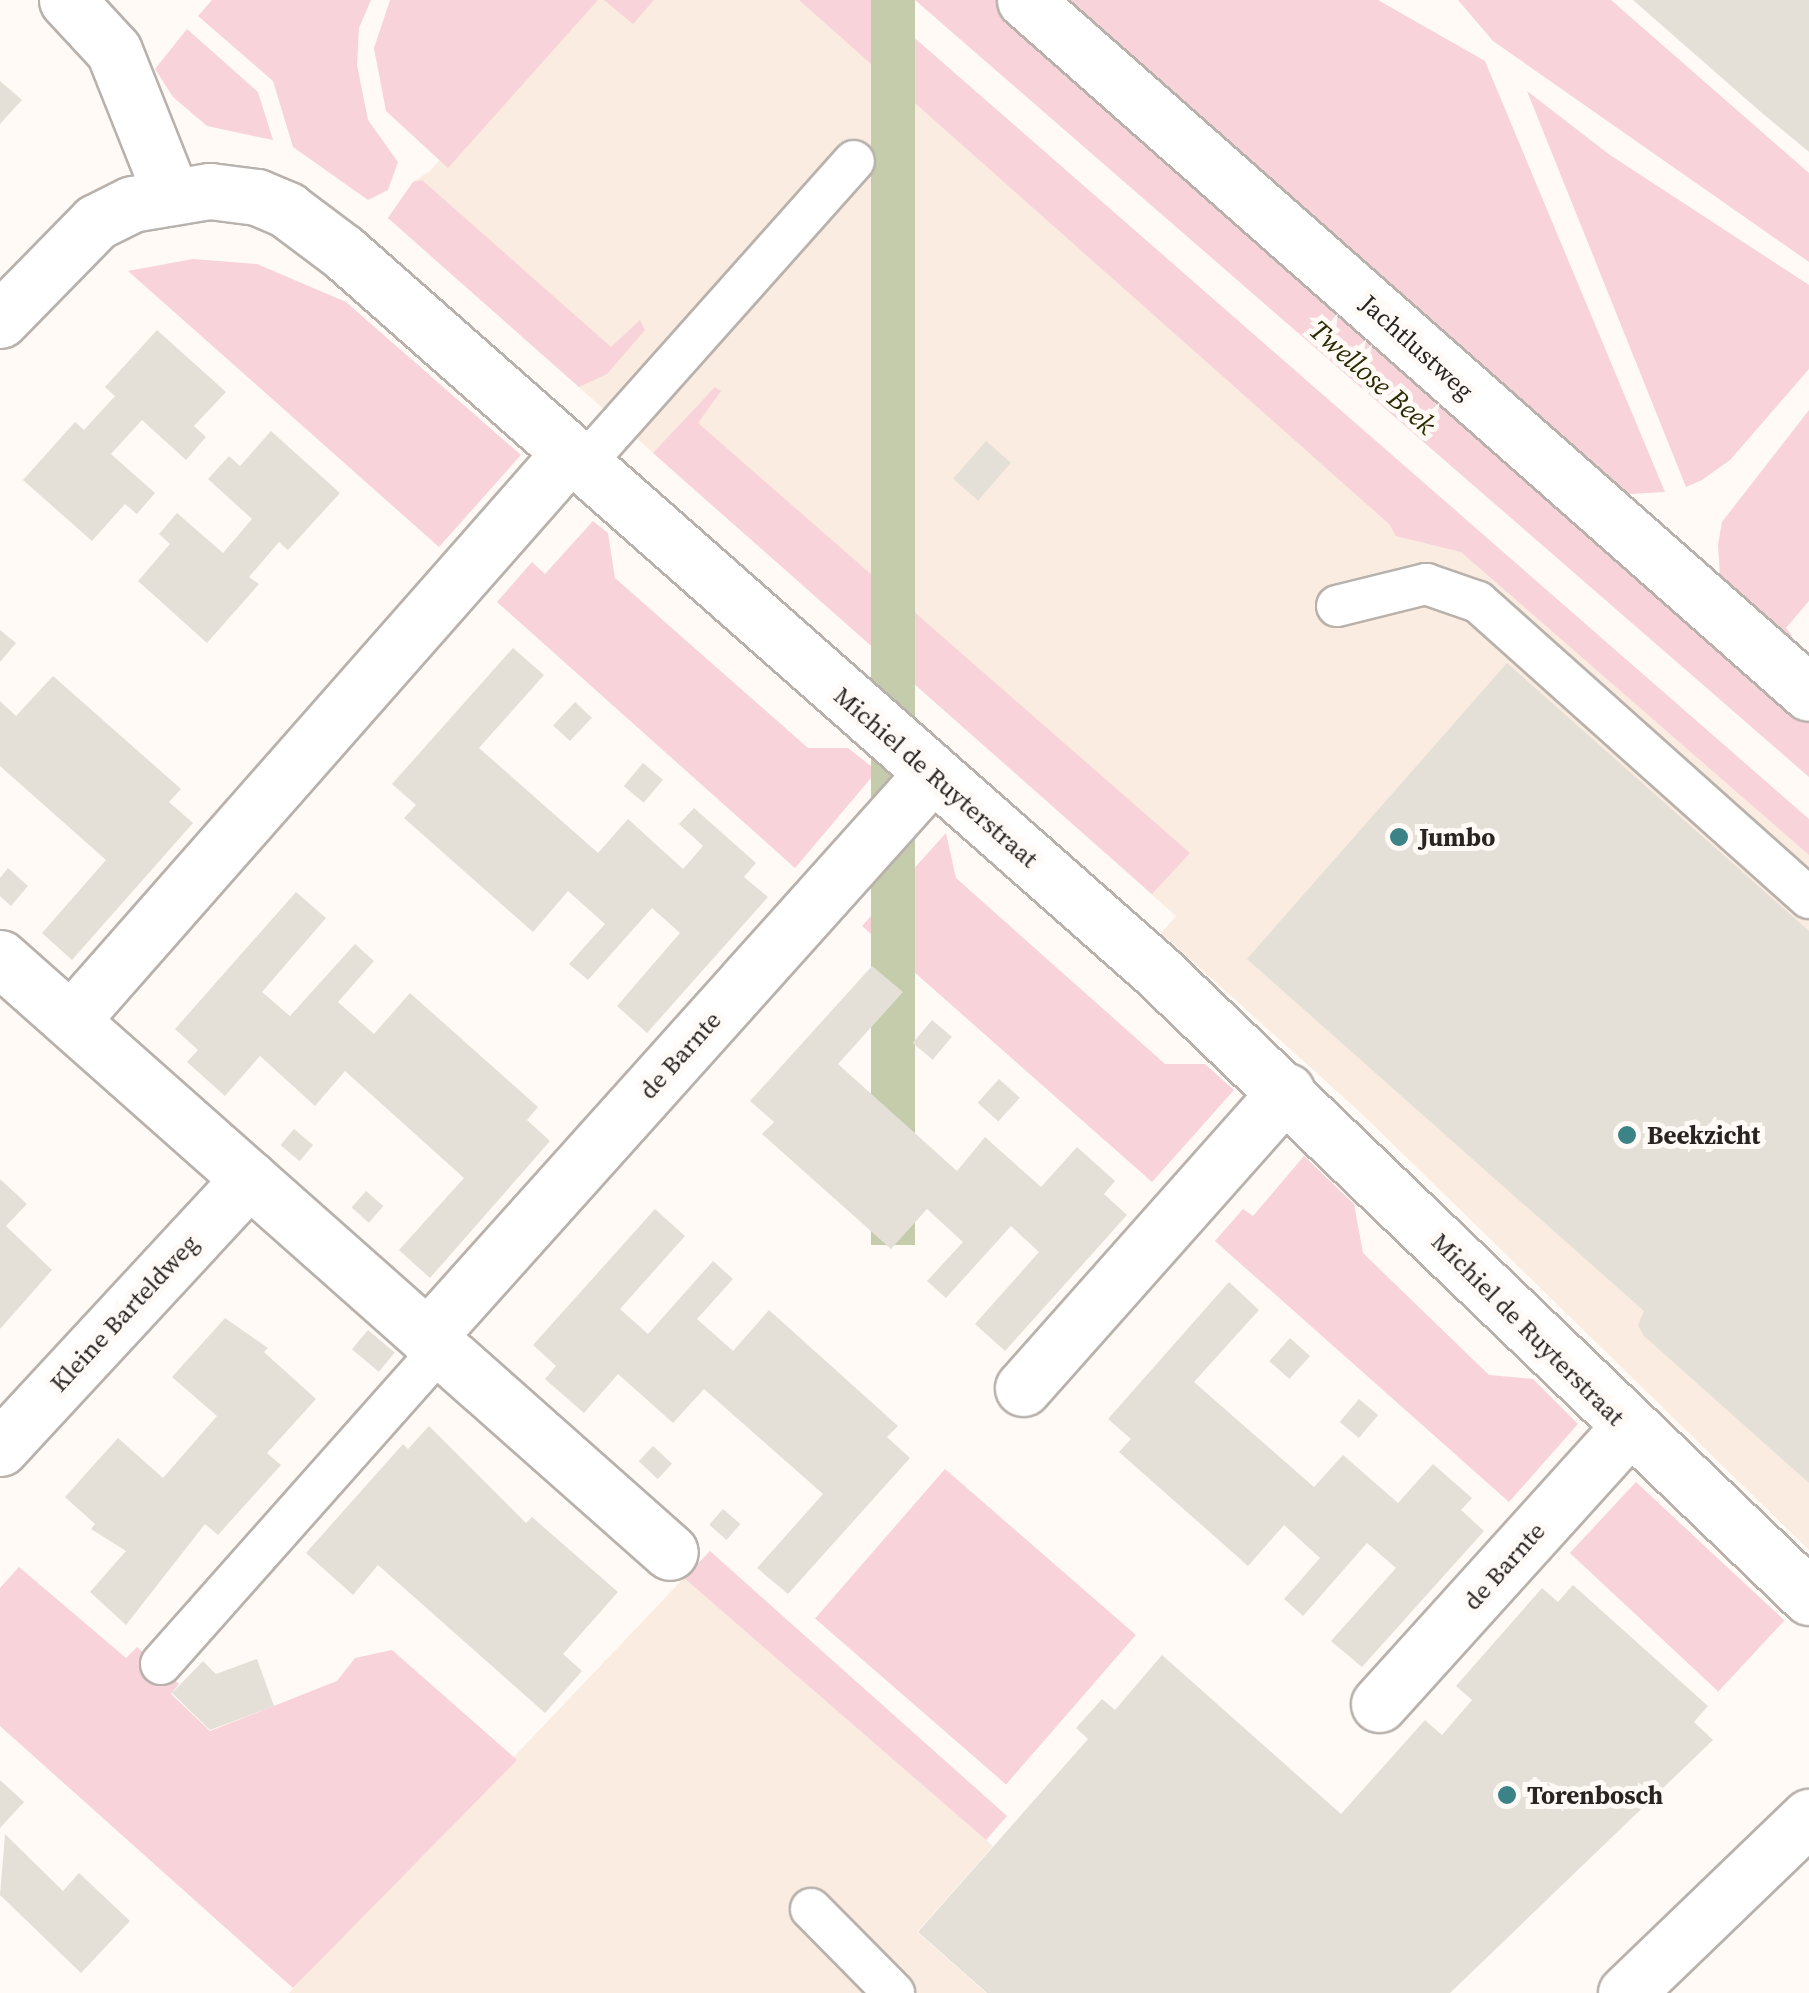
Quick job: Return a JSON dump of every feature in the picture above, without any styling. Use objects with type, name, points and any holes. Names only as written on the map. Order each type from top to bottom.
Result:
[{"type":"street","points":[[67,0],[114,51],[171,194]]},
{"type":"street","name":"Jachtlustweg","points":[[1026,0],[1809,693]]},
{"type":"street","name":"Michiel de Ruyterstraat","points":[[0,320],[96,222],[171,194],[257,197],[287,210],[577,459],[1287,1091],[1628,1428],[1809,1598]]},
{"type":"street","points":[[70,1020],[577,459]]},
{"type":"street","name":"de Barnte","points":[[434,1343],[932,774]]},
{"type":"street","points":[[0,958],[670,1552]]},
{"type":"street","points":[[1024,1388],[1287,1091]]},
{"type":"street","name":"Kleine Barteldweg","points":[[0,1448],[249,1179]]},
{"type":"street","name":"de Barnte","points":[[1379,1704],[1628,1428]]},
{"type":"street","points":[[1626,1993],[1809,1817]]},
{"type":"lane","points":[[577,459],[854,161]]},
{"type":"lane","points":[[1336,606],[1426,584],[1478,602],[1809,898]]},
{"type":"lane","points":[[161,1664],[434,1343]]},
{"type":"lane","points":[[810,1909],[894,1993]]},
{"type":"shaded area","points":[[212,0],[371,0],[359,28],[357,65],[368,120],[398,162],[388,190],[368,200],[293,147],[273,81],[198,16]]},
{"type":"shaded area","points":[[390,0],[598,0],[448,168],[386,111],[374,48]]},
{"type":"shaded area","points":[[582,0],[815,0],[1467,543],[1809,847],[1809,1550],[1361,1113],[1161,933],[1176,916],[388,218],[413,182],[430,171]]},
{"type":"shaded area","points":[[604,0],[654,0],[633,24]]},
{"type":"shaded area","points":[[799,0],[871,0],[1809,819],[1809,855],[1461,552],[1396,536],[1389,524]]},
{"type":"shaded area","points":[[871,0],[915,0],[915,1245],[871,1245]]},
{"type":"shaded area","points":[[915,0],[999,0],[1809,721],[1809,777]]},
{"type":"shaded area","points":[[1053,0],[1378,0],[1485,61],[1665,492],[1613,495]]},
{"type":"shaded area","points":[[1458,0],[1611,0],[1809,173],[1809,262],[1493,41]]},
{"type":"shaded area","points":[[187,29],[258,92],[273,140],[207,126],[173,97],[155,69]]},
{"type":"shaded area","points":[[1527,91],[1610,155],[1809,285],[1809,369],[1730,460],[1686,487]]},
{"type":"shaded area","points":[[422,180],[611,347],[640,320],[645,330],[607,374],[579,387],[388,218],[413,182]]},
{"type":"shaded area","points":[[193,259],[257,264],[346,302],[521,455],[439,547],[128,271]]},
{"type":"shaded area","points":[[715,387],[721,391],[698,423],[1190,853],[1152,894],[653,453]]},
{"type":"shaded area","points":[[1809,410],[1809,601],[1786,628],[1792,636],[1783,646],[1721,592],[1718,545],[1722,522]]},
{"type":"shaded area","points":[[593,521],[608,533],[615,578],[808,748],[848,748],[877,771],[795,868],[497,602],[532,562],[545,574]]},
{"type":"shaded area","points":[[946,833],[956,878],[1165,1064],[1205,1064],[1234,1090],[1152,1182],[862,926]]},
{"type":"shaded area","points":[[1304,1156],[1354,1204],[1363,1253],[1489,1375],[1533,1379],[1578,1424],[1509,1502],[1215,1241],[1243,1209],[1253,1216]]},
{"type":"shaded area","points":[[945,1469],[1136,1635],[1006,1784],[815,1618]]},
{"type":"shaded area","points":[[1636,1482],[1784,1620],[1718,1691],[1570,1553]]},
{"type":"shaded area","points":[[710,1551],[1007,1816],[986,1840],[684,1578]]},
{"type":"shaded area","points":[[19,1567],[126,1658],[137,1647],[179,1684],[171,1694],[210,1731],[337,1681],[355,1658],[392,1650],[517,1760],[293,1988],[0,1726],[0,1588]]},
{"type":"shaded area","points":[[684,1578],[993,1846],[917,1932],[986,1993],[289,1993]]},
{"type":"building","points":[[1633,0],[1809,0],[1809,152],[1762,113]]},
{"type":"building","points":[[0,81],[22,100],[0,124]]},
{"type":"building","points":[[157,330],[226,392],[194,426],[206,437],[186,460],[142,420],[111,454],[155,493],[137,514],[125,504],[92,541],[23,480],[75,422],[84,430],[115,396],[105,387]]},
{"type":"building","points":[[271,431],[340,493],[288,550],[279,542],[249,577],[259,584],[207,643],[138,581],[170,544],[159,534],[177,513],[223,553],[252,519],[208,479],[229,456],[240,466]]},
{"type":"building","points":[[986,441],[1011,463],[978,500],[953,479]]},
{"type":"building","points":[[0,630],[16,643],[0,662]]},
{"type":"building","points":[[513,648],[544,675],[479,748],[598,853],[628,819],[683,869],[703,846],[679,824],[694,808],[756,863],[744,877],[768,897],[647,1033],[617,1006],[680,933],[652,908],[588,980],[569,964],[605,924],[568,891],[533,932],[404,818],[416,805],[392,784]]},
{"type":"building","name":"Beekzicht","points":[[1507,663],[1809,931],[1809,1483],[1644,1336],[1638,1325],[1644,1311],[1247,959]]},
{"type":"building","points":[[53,676],[181,789],[169,802],[193,823],[72,960],[42,933],[106,860],[0,766],[0,701],[16,716]]},
{"type":"building","points":[[575,702],[592,718],[570,741],[553,725]]},
{"type":"building","points":[[643,763],[663,780],[644,803],[624,786]]},
{"type":"building","points":[[8,868],[28,886],[11,906],[0,896],[0,878]]},
{"type":"building","points":[[296,892],[326,918],[262,992],[290,1016],[355,944],[374,961],[338,1002],[374,1034],[410,993],[538,1107],[527,1120],[550,1141],[430,1278],[399,1250],[464,1178],[345,1071],[315,1106],[260,1056],[225,1096],[187,1062],[198,1050],[175,1029]]},
{"type":"building","points":[[872,966],[903,992],[838,1064],[957,1171],[985,1137],[1041,1187],[1077,1147],[1115,1181],[1104,1194],[1127,1215],[1005,1351],[975,1324],[1039,1252],[1011,1226],[946,1298],[927,1281],[963,1242],[927,1209],[891,1249],[762,1134],[774,1122],[750,1101]]},
{"type":"building","points":[[932,1020],[952,1037],[933,1060],[913,1043]]},
{"type":"building","points":[[999,1079],[1020,1098],[998,1122],[978,1103]]},
{"type":"building","points":[[294,1129],[313,1145],[300,1161],[281,1145]]},
{"type":"building","points":[[0,1179],[27,1204],[6,1226],[52,1270],[0,1329]]},
{"type":"building","points":[[366,1191],[383,1206],[369,1223],[352,1208]]},
{"type":"building","points":[[655,1209],[685,1236],[620,1309],[648,1334],[713,1261],[733,1279],[697,1319],[733,1351],[769,1310],[898,1426],[887,1437],[910,1458],[788,1594],[757,1568],[823,1494],[704,1389],[673,1423],[618,1374],[584,1413],[545,1379],[556,1366],[533,1345]]},
{"type":"building","points":[[1229,1282],[1259,1310],[1194,1382],[1314,1487],[1343,1455],[1398,1503],[1433,1464],[1472,1498],[1461,1510],[1484,1531],[1362,1667],[1331,1641],[1396,1568],[1367,1543],[1303,1616],[1284,1599],[1320,1558],[1284,1525],[1248,1566],[1119,1452],[1131,1439],[1108,1419]]},
{"type":"building","points":[[225,1318],[268,1348],[264,1352],[316,1399],[267,1453],[281,1465],[218,1535],[205,1524],[126,1625],[90,1592],[126,1551],[91,1529],[95,1524],[65,1497],[118,1438],[163,1478],[217,1416],[172,1377]]},
{"type":"building","points":[[368,1330],[395,1352],[379,1372],[352,1349]]},
{"type":"building","points":[[1290,1338],[1310,1356],[1289,1379],[1269,1361]]},
{"type":"building","points":[[1359,1399],[1378,1415],[1359,1438],[1340,1422]]},
{"type":"building","points":[[429,1426],[526,1523],[532,1517],[618,1592],[563,1654],[582,1671],[545,1713],[378,1565],[353,1595],[306,1553],[403,1444],[408,1449]]},
{"type":"building","points":[[653,1446],[672,1464],[658,1479],[639,1461]]},
{"type":"building","points":[[723,1509],[740,1524],[727,1540],[709,1525]]},
{"type":"building","name":"Torenbosch","points":[[1573,1585],[1708,1706],[1694,1722],[1713,1740],[1450,1993],[987,1993],[918,1932],[1088,1739],[1076,1728],[1102,1699],[1115,1710],[1162,1655],[1341,1814],[1425,1720],[1442,1735],[1472,1700],[1456,1686],[1542,1588],[1558,1602]]},
{"type":"building","points":[[257,1659],[274,1706],[210,1730],[172,1693],[203,1661],[216,1674]]},
{"type":"building","points":[[0,1780],[24,1802],[0,1828]]},
{"type":"building","points":[[5,1834],[63,1891],[79,1873],[130,1921],[81,1973],[0,1895]]},
{"type":"place","name":"Jumbo","points":[[1399,837]]},
{"type":"place","name":"Beekzicht","points":[[1627,1135]]},
{"type":"place","name":"Torenbosch","points":[[1507,1795]]},
{"type":"water label","name":"Twellose Beek","points":[[1373,377]]}]
